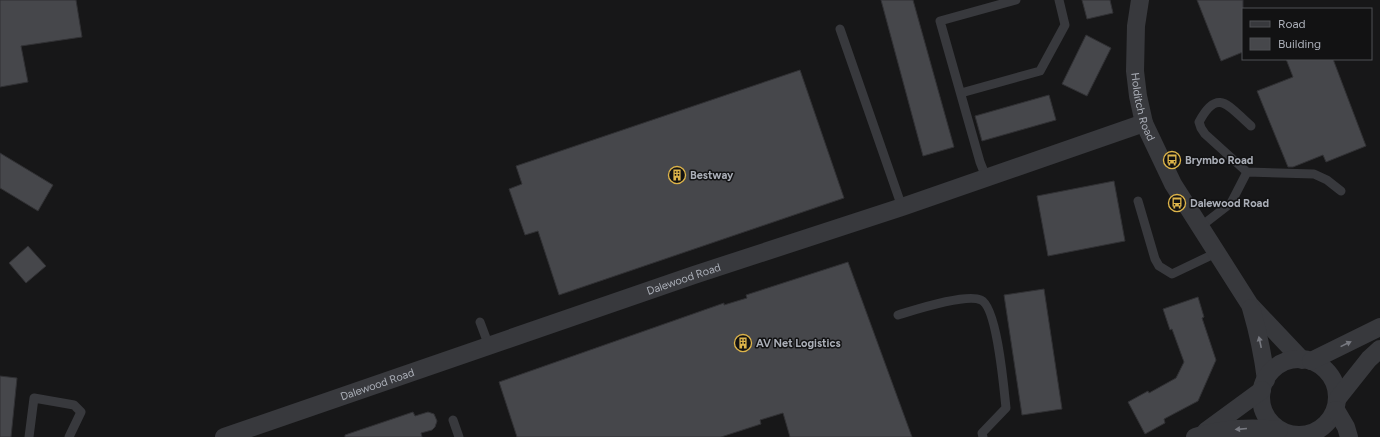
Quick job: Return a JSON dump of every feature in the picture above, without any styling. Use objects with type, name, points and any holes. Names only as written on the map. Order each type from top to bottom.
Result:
[{"type":"street","name":"Holditch Road","points":[[1140,0],[1136,34],[1135,71],[1138,96],[1144,123],[1173,184],[1250,305],[1307,360]]},
{"type":"street","name":"Dalewood Road","points":[[224,437],[694,275],[1144,123]]},
{"type":"street","name":"Holditch Road","points":[[1250,305],[1263,353],[1264,385]]},
{"type":"street","points":[[1288,434],[1272,424],[1265,414],[1262,402],[1264,385],[1270,373],[1279,366],[1292,360],[1307,360],[1380,327]]},
{"type":"street","points":[[1198,436],[1256,427],[1301,436],[1316,432],[1326,424],[1337,404],[1369,359],[1380,348]]},
{"type":"street","points":[[1307,360],[1325,369],[1332,377],[1335,384],[1337,404],[1349,437]]},
{"type":"street","points":[[1198,436],[1264,385]]},
{"type":"lane","points":[[986,177],[980,162],[940,21],[1016,0]]},
{"type":"lane","points":[[961,93],[1040,71],[1065,25],[1058,0]]},
{"type":"lane","points":[[840,29],[902,206]]},
{"type":"lane","points":[[1251,126],[1225,104],[1219,101],[1212,103],[1199,122],[1200,128],[1205,134],[1247,172],[1314,174],[1327,180],[1341,191]]},
{"type":"lane","points":[[1200,227],[1231,203],[1247,172]]},
{"type":"lane","points":[[1138,201],[1155,258],[1160,266],[1172,274],[1216,253]]},
{"type":"lane","points":[[898,315],[954,300],[970,298],[982,300],[988,307],[993,322],[1003,379],[1006,408],[982,434],[983,437]]},
{"type":"lane","points":[[480,322],[489,346]]},
{"type":"lane","points":[[30,437],[34,398],[74,405],[80,412],[69,437]]},
{"type":"lane","points":[[453,420],[459,437]]},
{"type":"building","points":[[0,0],[76,0],[82,37],[21,46],[28,82],[0,87]]},
{"type":"building","points":[[881,0],[913,0],[954,147],[923,156]]},
{"type":"building","points":[[1082,0],[1110,0],[1113,13],[1087,19]]},
{"type":"building","points":[[1197,0],[1243,0],[1242,52],[1221,61]]},
{"type":"building","points":[[1086,35],[1111,48],[1087,96],[1062,84]]},
{"type":"building","points":[[1286,60],[1333,60],[1366,146],[1326,162],[1323,155],[1293,167],[1288,167],[1257,91],[1293,77]]},
{"type":"building","name":"Bestway","points":[[800,70],[844,198],[559,295],[538,231],[525,235],[509,189],[522,184],[516,166]]},
{"type":"building","points":[[1049,95],[1056,120],[982,141],[975,116]]},
{"type":"building","points":[[0,153],[53,185],[38,211],[0,188]]},
{"type":"building","points":[[1114,181],[1125,241],[1048,256],[1037,196]]},
{"type":"building","points":[[28,246],[46,266],[26,283],[9,263]]},
{"type":"building","name":"AV Net Logistics","points":[[848,262],[912,437],[790,437],[783,413],[760,420],[761,424],[721,437],[517,437],[499,382],[724,303],[724,305],[747,298],[746,295]]},
{"type":"building","points":[[1044,289],[1062,409],[1022,415],[1004,295]]},
{"type":"building","points":[[1198,297],[1204,317],[1202,318],[1216,360],[1198,401],[1164,419],[1165,423],[1145,434],[1128,402],[1148,391],[1149,393],[1176,378],[1184,362],[1172,329],[1170,330],[1163,309]]},
{"type":"building","points":[[0,376],[17,378],[11,437],[0,437]]},
{"type":"building","points":[[413,412],[415,416],[428,412],[434,414],[437,421],[435,427],[432,430],[421,433],[422,437],[345,437],[345,435]]},
{"type":"place","name":"Brymbo Road","points":[[1172,160]]},
{"type":"place","name":"Bestway","points":[[677,175]]},
{"type":"place","name":"Dalewood Road","points":[[1177,203]]},
{"type":"place","name":"AV Net Logistics","points":[[743,343]]}]
